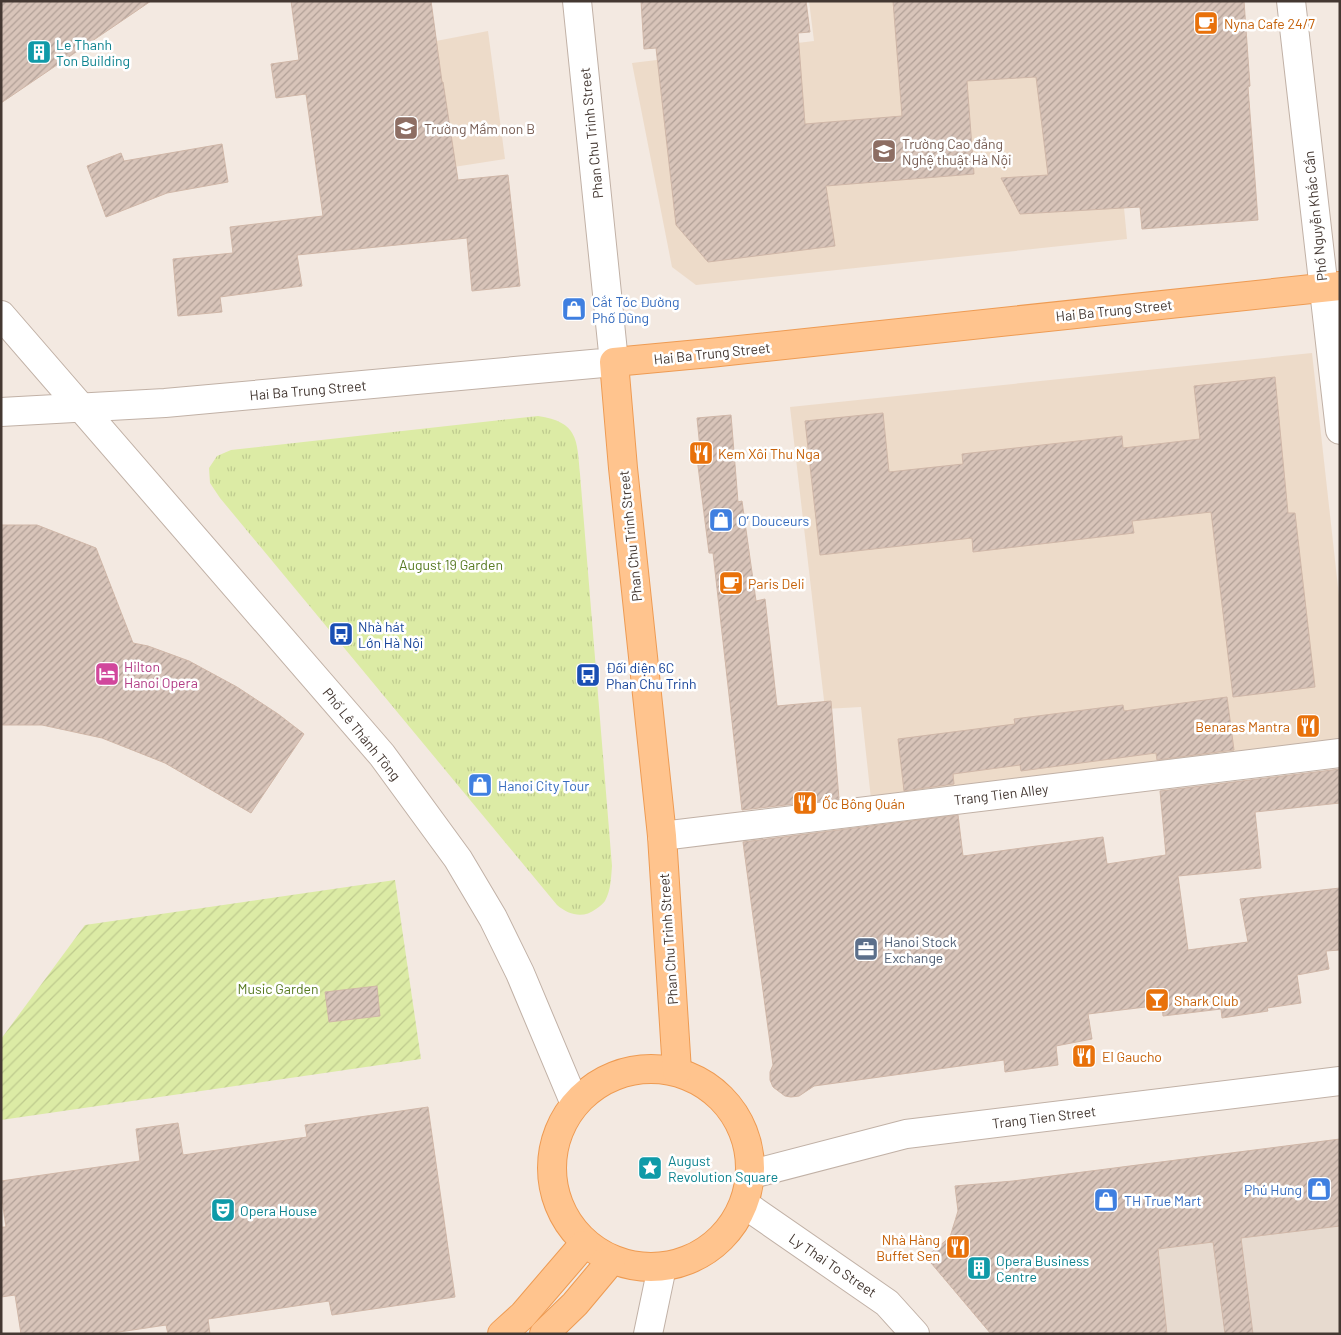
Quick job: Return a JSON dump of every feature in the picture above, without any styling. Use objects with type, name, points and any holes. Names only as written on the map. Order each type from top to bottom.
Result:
[{"type":"main road","name":"Hai Ba Trung Street","points":[[614,362],[710,354],[1332,287]]},
{"type":"main road","name":"Phan Chu Trinh Street","points":[[614,362],[623,468],[662,836],[677,1071]]},
{"type":"main road","points":[[654,1068],[677,1071],[699,1080],[719,1094],[734,1112],[745,1134],[752,1174],[744,1204],[729,1230],[706,1251],[684,1261],[662,1267],[636,1267],[611,1261],[583,1245],[565,1222],[557,1200],[552,1166],[558,1133],[575,1104],[591,1089],[611,1077],[632,1070],[654,1068]]},
{"type":"main road","points":[[502,1334],[523,1315],[583,1245]]},
{"type":"main road","points":[[544,1334],[575,1304],[611,1261]]},
{"type":"street","name":"Phan Chu Trinh Street","points":[[577,1],[614,362]]},
{"type":"street","name":"Phố Nguyễn Khắc Cần","points":[[1291,1],[1332,287],[1340,430]]},
{"type":"street","name":"Phố Lê Thánh Tông","points":[[1,315],[382,755],[458,859],[493,918],[520,973],[575,1104]]},
{"type":"street","name":"Hai Ba Trung Street","points":[[1,412],[165,403],[614,362]]},
{"type":"street","name":"Trang Tien Alley","points":[[662,836],[1340,753]]},
{"type":"street","name":"Trang Tien Street","points":[[752,1174],[906,1134],[1340,1081]]},
{"type":"street","name":"Ly Thai To Street","points":[[744,1204],[887,1302],[915,1334]]},
{"type":"street","points":[[648,1334],[662,1267]]},
{"type":"shaded area","name":"Trường Cao đẳng Nghệ thuật Hà Nội","points":[[809,1],[1104,1],[1127,239],[696,285],[672,267],[632,63],[814,41]]},
{"type":"shaded area","name":"Trường Mầm non B","points":[[488,31],[505,159],[319,188],[307,94],[276,98],[271,64],[436,41]]},
{"type":"shaded area","points":[[1312,353],[1340,605],[1340,741],[871,799],[861,707],[825,709],[790,407]]},
{"type":"shaded area","points":[[1340,1139],[1340,1334],[1167,1334],[1138,1297],[1121,1167]]},
{"type":"green space","name":"August 19 Garden","points":[[538,416],[561,423],[568,428],[576,442],[579,462],[612,866],[610,888],[605,901],[591,912],[581,915],[566,911],[557,905],[220,498],[210,483],[209,468],[217,456],[231,450]]},
{"type":"green space","name":"Music Garden","points":[[395,880],[421,1059],[1,1120],[1,1039],[85,925]]},
{"type":"building","name":"Le Thanh Ton Building","points":[[1,1],[151,1],[1,103]]},
{"type":"building","points":[[291,1],[431,1],[458,180],[508,175],[520,286],[472,291],[467,238],[297,255],[302,286],[220,297],[222,312],[178,316],[173,259],[233,253],[230,227],[323,216],[306,94],[276,98],[271,64],[299,60]]},
{"type":"building","name":"Trường Cao đẳng Nghệ thuật Hà Nội","points":[[641,1],[806,1],[810,32],[798,33],[805,124],[902,116],[893,1],[1244,1],[1258,220],[1142,229],[1140,207],[1020,214],[1001,178],[1048,175],[1036,77],[967,81],[974,174],[826,186],[835,246],[708,262],[676,225],[656,48],[644,49]]},
{"type":"building","points":[[222,144],[228,182],[167,193],[106,217],[87,166],[121,153],[124,161]]},
{"type":"building","points":[[1275,377],[1288,513],[1295,513],[1315,687],[1233,697],[1211,512],[1132,521],[1134,533],[973,552],[972,538],[820,555],[805,421],[883,413],[889,472],[963,464],[962,454],[1122,436],[1123,448],[1200,439],[1194,386]]},
{"type":"building","points":[[731,415],[738,502],[742,501],[756,601],[765,599],[777,706],[831,701],[839,799],[742,810],[713,553],[709,553],[697,458],[701,458],[697,418]]},
{"type":"building","name":"Hilton Hanoi Opera","points":[[1,525],[37,525],[96,548],[133,643],[148,646],[189,661],[237,687],[304,734],[251,813],[165,763],[102,738],[42,725],[1,725]]},
{"type":"building","points":[[1227,697],[1234,750],[1157,760],[1156,753],[1021,771],[1020,765],[953,774],[954,784],[904,791],[898,739],[1015,724],[1014,719],[1123,705],[1124,711]]},
{"type":"building","points":[[1340,769],[1340,803],[1255,812],[1261,868],[1178,876],[1188,950],[1248,942],[1240,899],[1340,888],[1340,950],[1326,951],[1329,969],[1297,975],[1301,1003],[1267,1008],[1268,1011],[1222,1018],[1221,1009],[1163,1016],[1162,1005],[1088,1014],[1092,1039],[1056,1046],[1058,1065],[1005,1072],[1004,1060],[814,1086],[799,1096],[791,1097],[785,1096],[773,1087],[770,1080],[770,1072],[773,1065],[743,842],[958,815],[963,856],[1103,837],[1107,864],[1166,855],[1160,791]]},
{"type":"building","points":[[377,986],[380,1016],[329,1022],[325,992]]},
{"type":"building","name":"Opera House","points":[[428,1107],[455,1297],[332,1315],[329,1301],[208,1319],[210,1334],[168,1334],[166,1325],[106,1334],[21,1334],[15,1295],[1,1297],[1,1227],[6,1227],[1,1181],[140,1161],[136,1129],[178,1123],[183,1155],[307,1137],[305,1125]]},
{"type":"building","points":[[1340,1139],[1340,1226],[1241,1238],[1253,1334],[1225,1334],[1213,1242],[1158,1249],[1167,1334],[991,1334],[926,1257],[950,1237],[958,1211],[955,1186],[1013,1181]]},
{"type":"place","name":"Nyna Cafe 24/7","points":[[1206,23]]},
{"type":"place","name":"Le Thanh Ton Building","points":[[39,52]]},
{"type":"place","name":"Trường Mầm non B","points":[[406,128]]},
{"type":"place","name":"Trường Cao đẳng Nghệ thuật Hà Nội","points":[[884,151]]},
{"type":"place","name":"Cắt Tóc Đường Phố Dũng","points":[[574,309]]},
{"type":"place","name":"Kem Xôi Thu Nga","points":[[701,453]]},
{"type":"place","name":"O’ Douceurs","points":[[721,520]]},
{"type":"place","name":"Paris Deli","points":[[731,583]]},
{"type":"place","name":"Nhà hát Lớn Hà Nội","points":[[341,634]]},
{"type":"place","name":"Hilton Hanoi Opera","points":[[107,674]]},
{"type":"place","name":"Đối diện 6C Phan Chu Trinh","points":[[588,675]]},
{"type":"place","name":"Benaras Mantra","points":[[1308,726]]},
{"type":"place","name":"Hanoi City Tour","points":[[480,785]]},
{"type":"place","name":"Ốc Bông Quán","points":[[805,803]]},
{"type":"place","name":"Hanoi Stock Exchange","points":[[866,949]]},
{"type":"place","name":"Shark Club","points":[[1157,1000]]},
{"type":"place","name":"El Gaucho","points":[[1084,1056]]},
{"type":"place","name":"August Revolution Square","points":[[650,1168]]},
{"type":"place","name":"Phú Hưng","points":[[1319,1189]]},
{"type":"place","name":"TH True Mart","points":[[1106,1200]]},
{"type":"place","name":"Opera House","points":[[223,1210]]},
{"type":"place","name":"Nhà Hàng Buffet Sen","points":[[958,1247]]},
{"type":"place","name":"Opera Business Centre","points":[[979,1268]]}]
